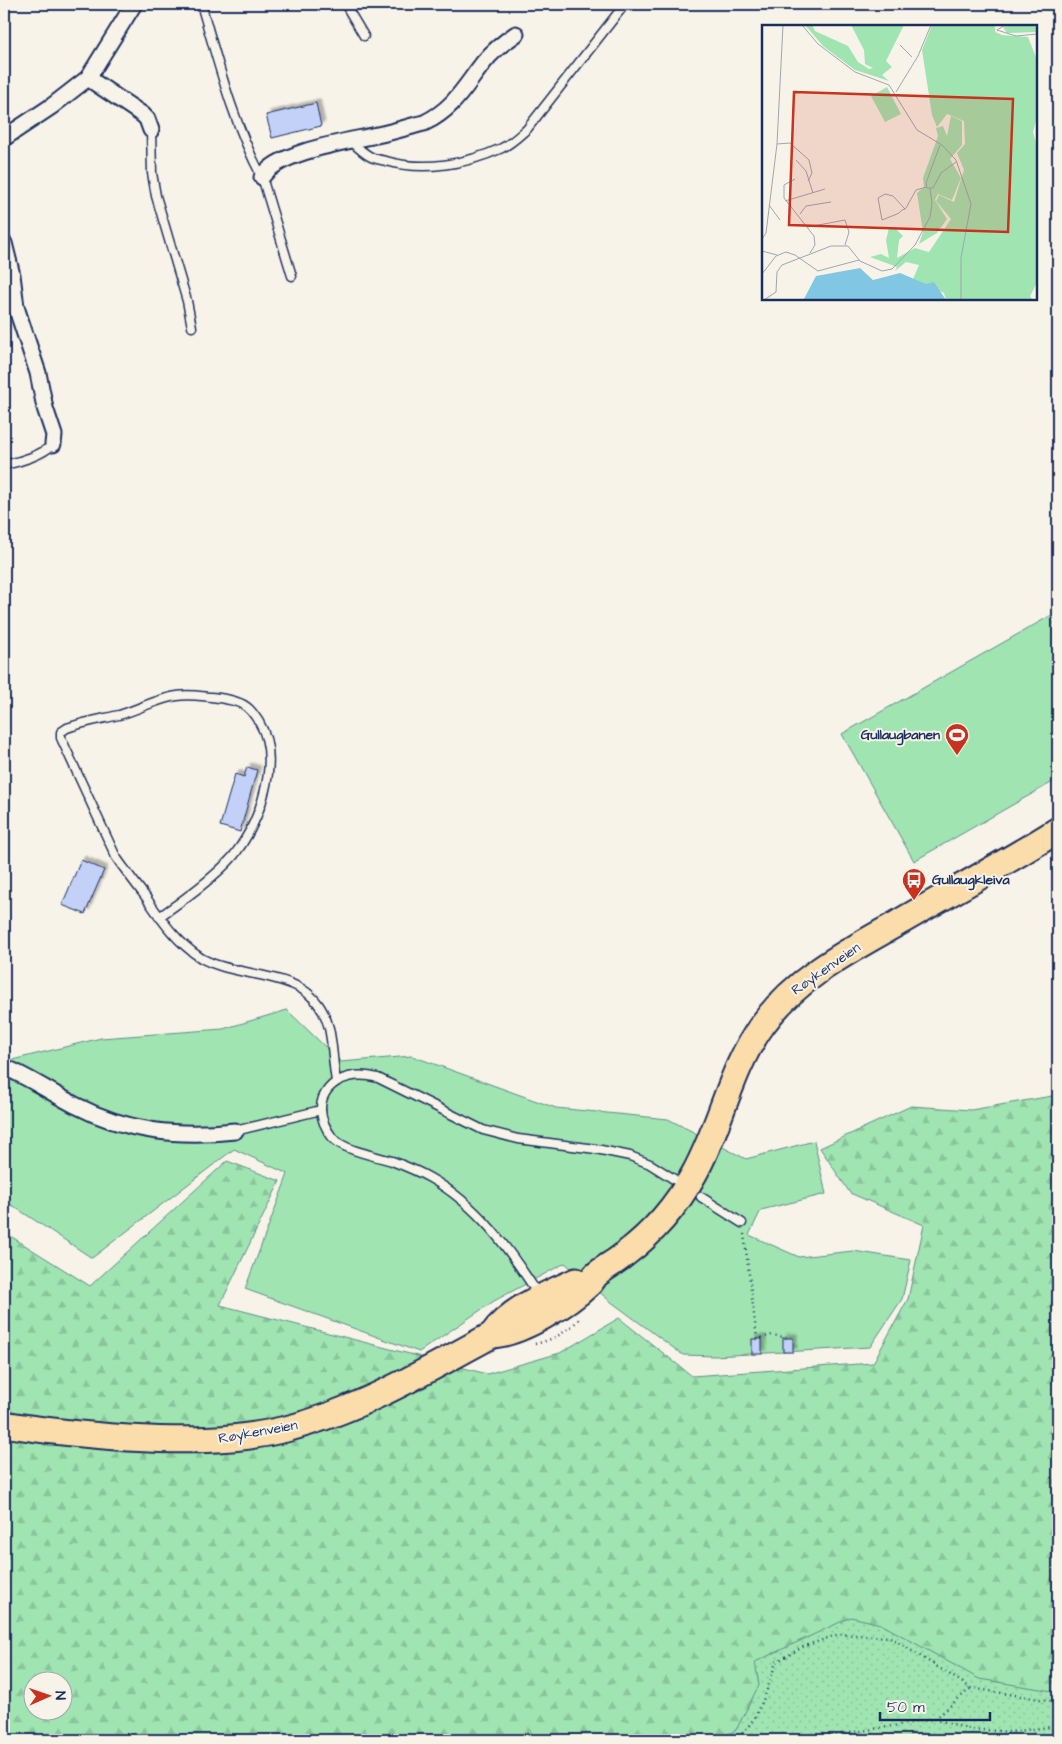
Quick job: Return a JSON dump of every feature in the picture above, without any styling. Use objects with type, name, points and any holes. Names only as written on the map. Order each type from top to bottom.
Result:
[{"type":"highway","name":"Røykenveien","points":[[4,1424],[82,1435],[154,1440],[218,1440],[285,1430],[329,1416],[401,1384],[492,1335],[498,1327],[522,1308],[545,1305],[586,1277],[596,1275],[645,1237],[663,1218],[679,1197],[701,1160],[748,1046],[762,1024],[789,994],[812,975],[851,950],[1058,830]]},
{"type":"street","points":[[4,138],[52,106],[88,78],[134,4]]},
{"type":"street","points":[[262,177],[265,172],[298,154],[416,125],[435,118],[460,96],[494,51],[516,34]]},
{"type":"street","points":[[88,78],[143,115],[147,119],[151,130]]},
{"type":"street","points":[[4,244],[12,275],[16,306],[38,373],[45,408],[54,435],[53,444]]},
{"type":"street","points":[[4,1067],[34,1081],[98,1117],[130,1127],[189,1133],[235,1131]]},
{"type":"lane","points":[[201,4],[231,103],[254,163],[262,177],[292,276]]},
{"type":"lane","points":[[345,4],[364,36]]},
{"type":"lane","points":[[350,140],[371,158],[400,166],[417,167],[454,163],[479,157],[504,147],[517,139],[527,129],[625,4]]},
{"type":"lane","points":[[151,130],[152,173],[156,196],[187,301],[192,327]]},
{"type":"lane","points":[[4,465],[48,450],[53,444]]},
{"type":"lane","points":[[159,917],[228,861],[244,840],[255,817],[265,788],[269,752],[263,728],[252,712],[239,702],[229,699],[190,695],[175,696],[125,713],[67,728],[61,732],[61,738],[110,847],[159,917],[181,943],[203,959],[224,967],[289,983],[314,997],[320,1006],[328,1027],[336,1081]]},
{"type":"lane","points":[[545,1305],[512,1254],[479,1215],[455,1195],[431,1178],[392,1162],[344,1146],[336,1141],[325,1125],[321,1110],[323,1097],[328,1088],[336,1081],[348,1076],[355,1074],[367,1075],[378,1078],[483,1130],[518,1140],[596,1149],[630,1156],[650,1164],[677,1181]]},
{"type":"lane","points":[[235,1131],[321,1110]]},
{"type":"lane","points":[[701,1197],[742,1222]]},
{"type":"path","points":[[742,1222],[757,1339],[772,1336],[789,1338]]},
{"type":"path","points":[[529,1346],[555,1337],[567,1330],[583,1314]]},
{"type":"path","points":[[735,1740],[742,1735],[764,1701],[776,1662],[803,1647],[839,1634],[890,1637],[971,1688],[1058,1702]]},
{"type":"path","points":[[935,1719],[971,1688]]},
{"type":"path","points":[[806,1740],[935,1719],[970,1728],[1010,1732],[1058,1726]]},
{"type":"green space","name":"Gullaugbanen","points":[[1050,616],[1058,631],[1058,779],[914,861],[842,734]]},
{"type":"green space","points":[[287,1010],[341,1062],[412,1056],[556,1108],[668,1119],[746,1159],[814,1141],[826,1194],[761,1210],[749,1235],[799,1257],[853,1251],[911,1260],[902,1299],[870,1347],[715,1356],[683,1355],[610,1301],[565,1263],[494,1301],[419,1352],[245,1289],[288,1174],[234,1149],[92,1258],[4,1200],[4,1062],[101,1038],[223,1029]]},
{"type":"green space","points":[[1058,1095],[1058,1740],[4,1740],[4,1232],[90,1286],[227,1161],[280,1181],[220,1305],[487,1374],[560,1353],[619,1318],[692,1376],[873,1363],[908,1299],[924,1225],[850,1193],[820,1148],[911,1106],[971,1110]]},
{"type":"green space","points":[[851,1617],[881,1624],[979,1679],[1058,1692],[1058,1740],[717,1740],[736,1730],[759,1685],[755,1662]]},
{"type":"building","points":[[316,103],[321,126],[272,138],[266,115]]},
{"type":"building","points":[[247,767],[257,770],[240,832],[220,826],[235,774],[244,777]]},
{"type":"building","points":[[81,860],[104,870],[85,914],[62,905]]},
{"type":"building","points":[[783,1338],[793,1338],[793,1352],[783,1352]]},
{"type":"building","points":[[752,1339],[762,1339],[762,1354],[752,1354]]},
{"type":"place","name":"Gullaugbanen","points":[[957,756]]},
{"type":"place","name":"Gullaugkleiva","points":[[914,901]]}]
